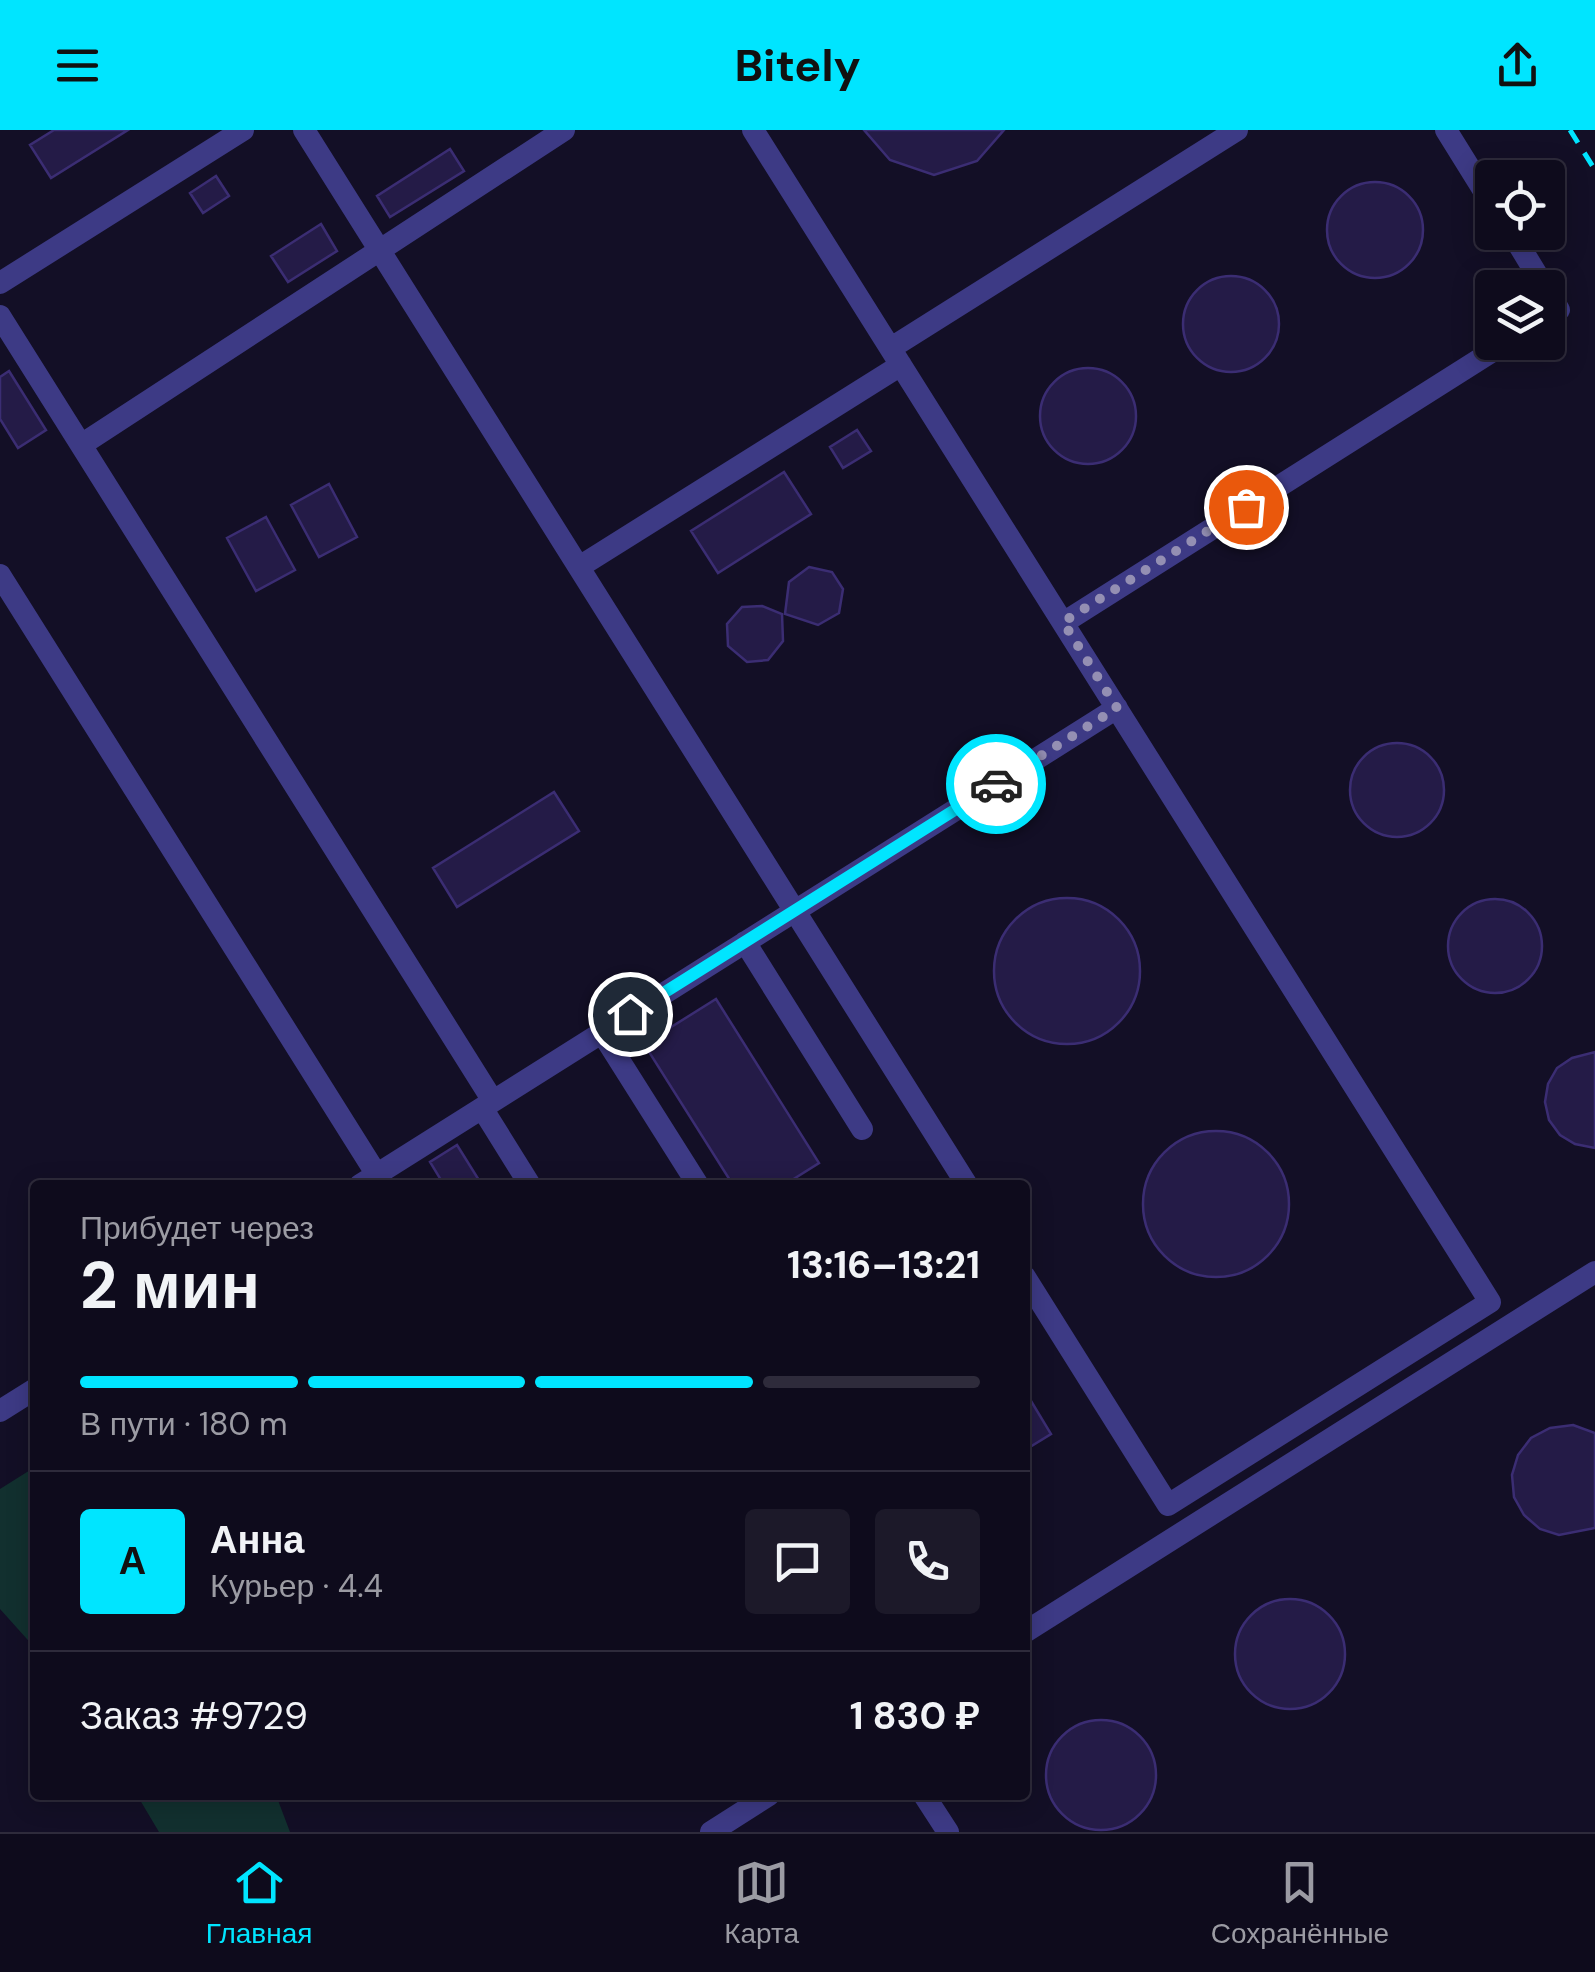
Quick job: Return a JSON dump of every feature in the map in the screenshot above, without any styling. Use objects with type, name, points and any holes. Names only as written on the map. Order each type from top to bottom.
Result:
[{"type":"street","points":[[0,283],[243,130]]},
{"type":"street","points":[[304,130],[964,1180]]},
{"type":"street","points":[[82,446],[564,130]]},
{"type":"street","points":[[754,130],[1490,1302],[1168,1505],[1030,1285]]},
{"type":"street","points":[[580,568],[1237,130]]},
{"type":"street","points":[[1446,130],[1475,177]]},
{"type":"street","points":[[0,316],[488,1105],[527,1180]]},
{"type":"street","points":[[1063,622],[1478,360]]},
{"type":"street","points":[[0,575],[368,1180],[1117,708]]},
{"type":"street","points":[[745,942],[862,1129]]},
{"type":"street","points":[[602,1033],[695,1180]]},
{"type":"street","points":[[1030,1629],[1595,1272]]},
{"type":"street","points":[[0,1411],[30,1392]]},
{"type":"street","points":[[711,1832],[761,1800]]},
{"type":"street","points":[[927,1800],[948,1832]]},
{"type":"green space","points":[[30,1470],[30,1642],[0,1609],[0,1489]]},
{"type":"green space","points":[[140,1800],[278,1800],[290,1832],[159,1832]]},
{"type":"building","points":[[54,130],[128,130],[51,178],[30,145]]},
{"type":"building","points":[[864,130],[1004,130],[977,161],[934,175],[890,160]]},
{"type":"building","points":[[450,149],[464,171],[390,217],[377,196]]},
{"type":"building","points":[[216,176],[229,196],[203,213],[190,193]]},
{"type":"building","points":[[1375,182],[1393,185],[1409,196],[1420,212],[1420,248],[1409,264],[1393,275],[1375,278],[1357,275],[1341,264],[1330,248],[1327,230],[1330,212],[1341,196],[1357,185]]},
{"type":"building","points":[[321,224],[337,251],[288,282],[271,256]]},
{"type":"building","points":[[1231,276],[1249,279],[1265,290],[1276,306],[1276,342],[1265,358],[1249,369],[1231,372],[1213,369],[1197,358],[1186,342],[1183,324],[1186,306],[1197,290],[1213,279]]},
{"type":"building","points":[[1088,368],[1106,371],[1122,382],[1133,398],[1133,434],[1122,450],[1106,461],[1088,464],[1070,461],[1054,450],[1043,434],[1040,416],[1043,398],[1054,382],[1070,371]]},
{"type":"building","points":[[9,371],[46,430],[18,448],[0,419],[0,377]]},
{"type":"building","points":[[857,430],[871,451],[843,468],[830,447]]},
{"type":"building","points":[[784,472],[811,514],[718,573],[691,531]]},
{"type":"building","points":[[329,484],[357,537],[319,557],[291,505]]},
{"type":"building","points":[[266,517],[295,570],[256,591],[227,538]]},
{"type":"building","points":[[809,567],[832,572],[843,589],[839,613],[818,625],[785,614],[789,582]]},
{"type":"building","points":[[762,606],[782,614],[783,641],[768,660],[747,662],[728,646],[727,624],[742,607]]},
{"type":"building","points":[[1397,743],[1415,746],[1430,757],[1441,772],[1441,808],[1430,823],[1415,834],[1397,837],[1379,834],[1364,823],[1353,808],[1350,790],[1353,772],[1364,757],[1379,746]]},
{"type":"building","points":[[554,792],[579,831],[457,907],[433,868]]},
{"type":"building","points":[[1067,898],[1095,903],[1119,919],[1135,943],[1140,971],[1135,999],[1119,1023],[1095,1039],[1067,1044],[1039,1039],[1015,1023],[999,999],[994,971],[999,943],[1015,919],[1039,903]]},
{"type":"building","points":[[1495,899],[1513,902],[1528,913],[1539,928],[1539,964],[1528,979],[1513,990],[1495,993],[1477,990],[1462,979],[1451,964],[1448,946],[1451,928],[1462,913],[1477,902]]},
{"type":"building","points":[[716,999],[819,1163],[792,1180],[730,1180],[644,1044]]},
{"type":"building","points":[[1595,1052],[1595,1148],[1575,1144],[1560,1135],[1549,1120],[1545,1102],[1548,1084],[1557,1068],[1572,1058]]},
{"type":"building","points":[[1216,1131],[1244,1136],[1268,1152],[1284,1176],[1289,1204],[1284,1232],[1268,1256],[1244,1272],[1216,1277],[1188,1272],[1164,1256],[1148,1232],[1143,1204],[1148,1176],[1164,1152],[1188,1136]]},
{"type":"building","points":[[457,1145],[479,1180],[441,1180],[430,1162]]},
{"type":"building","points":[[1030,1399],[1051,1434],[1030,1447]]},
{"type":"building","points":[[1573,1425],[1595,1433],[1595,1528],[1559,1535],[1540,1529],[1524,1515],[1514,1497],[1512,1475],[1518,1455],[1531,1438],[1550,1428]]},
{"type":"building","points":[[1290,1599],[1311,1603],[1329,1615],[1341,1633],[1345,1654],[1341,1675],[1329,1693],[1311,1705],[1290,1709],[1269,1705],[1251,1693],[1239,1675],[1235,1654],[1239,1633],[1251,1615],[1269,1603]]},
{"type":"building","points":[[1101,1720],[1122,1724],[1140,1736],[1152,1754],[1156,1775],[1152,1796],[1140,1814],[1122,1826],[1101,1830],[1080,1826],[1062,1814],[1050,1796],[1046,1775],[1050,1754],[1062,1736],[1080,1724]]},
{"type":"railway","points":[[1570,130],[1595,170]]},
{"type":"way so far","points":[[996,784],[1117,708],[1063,622],[1246,507]]},
{"type":"route","points":[[630,1014],[996,784]]}]
